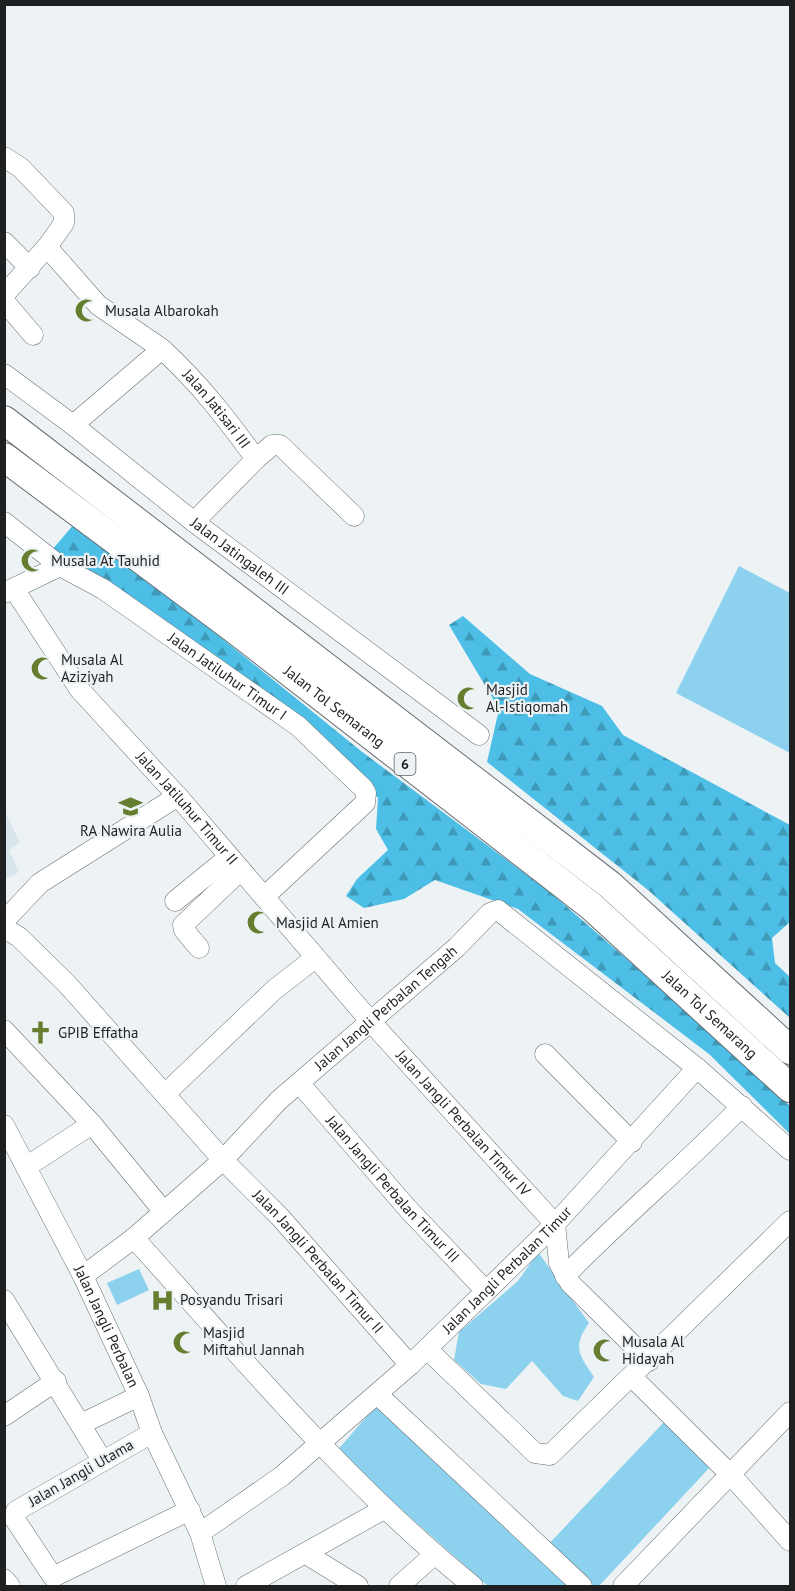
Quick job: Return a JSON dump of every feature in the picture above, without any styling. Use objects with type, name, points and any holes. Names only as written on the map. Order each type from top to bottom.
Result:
[{"type":"highway","name":"Jalan Tol Semarang","points":[[4,420],[610,885],[790,1050]]},
{"type":"highway","name":"Jalan Tol Semarang","points":[[4,456],[233,628],[591,906],[790,1088]]},
{"type":"street","points":[[4,157],[21,168],[64,213],[64,223],[47,247],[4,295]]},
{"type":"street","points":[[4,242],[30,267]]},
{"type":"street","name":"Jalan Jatisari III","points":[[47,247],[98,305],[162,349],[204,389],[256,459],[194,522]]},
{"type":"street","points":[[4,301],[33,335]]},
{"type":"street","points":[[73,425],[162,349]]},
{"type":"street","name":"Jalan Jatingaleh III","points":[[4,374],[73,425],[194,522],[479,735]]},
{"type":"street","points":[[256,459],[272,445],[280,445],[354,516]]},
{"type":"street","points":[[4,522],[60,566],[9,591]]},
{"type":"street","name":"Jalan Jatiluhur Timur I","points":[[60,566],[103,589],[298,726],[363,788],[367,798],[361,807],[264,897]]},
{"type":"street","name":"Jalan Jatiluhur Timur II","points":[[9,591],[80,690],[178,796],[371,1022]]},
{"type":"street","points":[[4,921],[40,883],[178,796]]},
{"type":"street","points":[[175,901],[235,863]]},
{"type":"street","points":[[199,948],[183,930],[183,925],[235,863]]},
{"type":"street","name":"Jalan Jangli Perbalan Tengah","points":[[83,1276],[134,1238],[223,1160],[260,1119],[457,946],[490,913],[498,910],[698,1068]]},
{"type":"street","name":"Jalan Jangli Perbalan Timur II","points":[[4,928],[19,937],[67,984],[223,1160],[280,1217],[411,1365]]},
{"type":"street","points":[[165,1094],[274,990],[315,958]]},
{"type":"street","name":"Jalan Jangli Perbalan Timur IV","points":[[371,1022],[555,1224]]},
{"type":"street","points":[[4,1030],[92,1124],[164,1212]]},
{"type":"street","points":[[546,1054],[632,1142]]},
{"type":"street","points":[[698,1068],[790,1150]]},
{"type":"street","name":"Jalan Jangli Perbalan Timur","points":[[200,1533],[282,1476],[411,1365],[555,1224],[698,1068]]},
{"type":"street","name":"Jalan Jangli Perbalan Timur III","points":[[300,1084],[408,1209],[486,1291]]},
{"type":"street","points":[[565,1276],[617,1222],[703,1146],[742,1106]]},
{"type":"street","points":[[26,1167],[92,1124]]},
{"type":"street","name":"Jalan Jangli Perbalan","points":[[4,1125],[83,1276],[139,1396],[152,1433],[200,1533],[216,1587]]},
{"type":"street","points":[[427,1349],[541,1455],[555,1451],[790,1221]]},
{"type":"street","points":[[555,1224],[559,1263],[565,1276],[649,1361]]},
{"type":"street","points":[[134,1238],[320,1444],[384,1509],[473,1587]]},
{"type":"street","points":[[4,1300],[56,1381],[102,1460]]},
{"type":"street","points":[[632,1377],[731,1475],[790,1541]]},
{"type":"street","points":[[4,1416],[56,1381]]},
{"type":"street","points":[[377,1394],[582,1587]]},
{"type":"street","points":[[81,1424],[139,1396]]},
{"type":"street","points":[[623,1587],[790,1412]]},
{"type":"street","name":"Jalan Jangli Utama","points":[[152,1433],[14,1513],[14,1518],[56,1582],[190,1510]]},
{"type":"street","points":[[246,1587],[384,1509]]},
{"type":"street","points":[[306,1554],[358,1587]]},
{"type":"street","points":[[399,1587],[434,1555]]},
{"type":"street","points":[[4,1580],[10,1587]]},
{"type":"shaded area","points":[[739,566],[790,593],[790,753],[676,693]]},
{"type":"shaded area","points":[[4,810],[20,843],[9,850],[19,872],[5,879]]},
{"type":"shaded area","points":[[538,1252],[589,1323],[580,1338],[579,1345],[581,1357],[594,1377],[578,1401],[563,1396],[532,1361],[506,1389],[481,1384],[454,1360],[459,1332],[518,1281]]},
{"type":"shaded area","points":[[139,1269],[149,1290],[117,1305],[107,1283]]},
{"type":"shaded area","points":[[379,1402],[545,1548],[665,1421],[712,1465],[599,1586],[488,1586],[336,1452]]},
{"type":"green space","points":[[74,524],[203,623],[361,751],[551,893],[684,1009],[790,1106],[790,1134],[709,1054],[518,909],[435,880],[404,899],[364,908],[346,896],[357,879],[388,850],[376,829],[378,798],[304,720],[193,640],[52,550]]},
{"type":"green space","points":[[463,616],[530,674],[602,706],[623,735],[790,825],[790,922],[772,938],[775,963],[790,977],[790,1018],[648,890],[487,762],[499,709],[449,625]]},
{"type":"place","name":"Musala Albarokah","points":[[87,311]]},
{"type":"place","name":"Musala At Tauhid","points":[[33,561]]},
{"type":"place","name":"Musala Al Aziziyah","points":[[43,669]]},
{"type":"place","name":"Masjid Al-Istiqomah","points":[[468,699]]},
{"type":"place","name":"RA Nawira Aulia","points":[[131,807]]},
{"type":"place","name":"Masjid Al Amien","points":[[258,923]]},
{"type":"place","name":"GPIB Effatha","points":[[40,1033]]},
{"type":"place","name":"Posyandu Trisari","points":[[162,1300]]},
{"type":"place","name":"Masjid Miftahul Jannah","points":[[185,1342]]},
{"type":"place","name":"Musala Al Hidayah","points":[[604,1351]]}]
